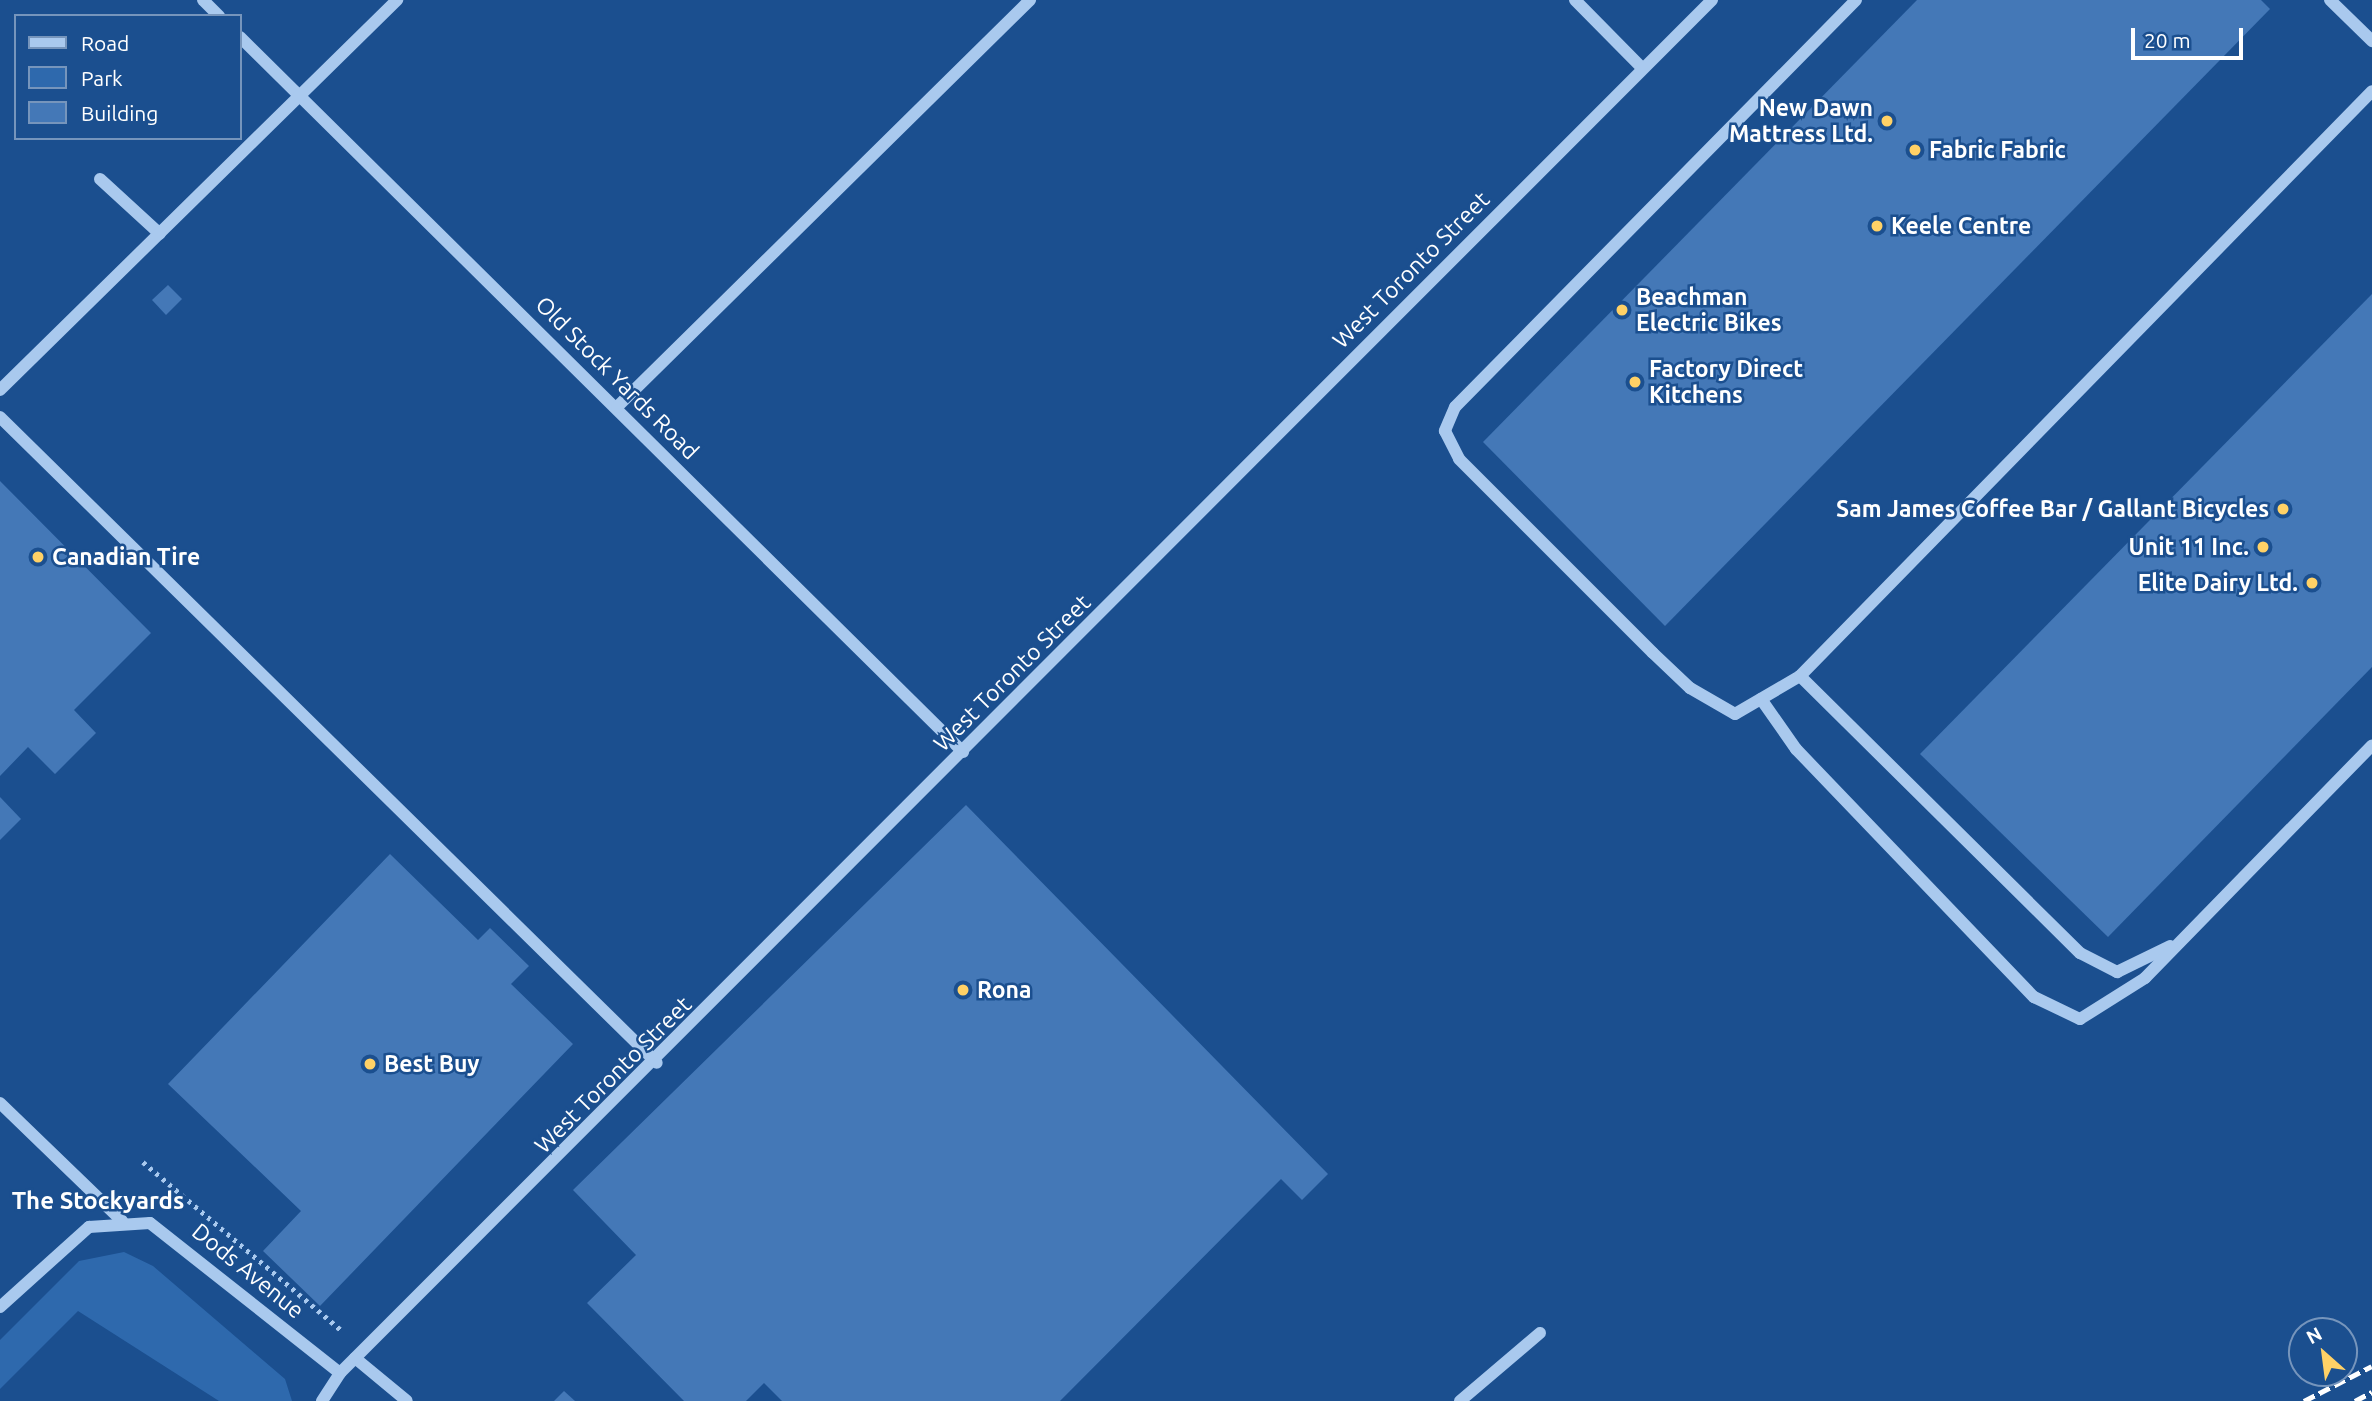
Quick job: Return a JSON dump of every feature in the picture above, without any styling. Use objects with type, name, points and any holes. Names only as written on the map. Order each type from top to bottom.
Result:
[{"type":"street","points":[[203,0],[217,14]]},
{"type":"street","points":[[0,390],[397,0]]},
{"type":"street","points":[[617,407],[1030,0]]},
{"type":"street","points":[[1575,0],[1642,68]]},
{"type":"street","name":"West Toronto Street","points":[[322,1401],[340,1373],[657,1063],[1712,0]]},
{"type":"street","points":[[1856,0],[1455,407],[1445,431],[1459,459],[1653,653],[1690,688],[1735,713],[1800,676],[2372,91]]},
{"type":"street","points":[[2330,0],[2372,41]]},
{"type":"street","name":"Old Stock Yards Road","points":[[242,39],[963,752]]},
{"type":"street","points":[[100,179],[160,234]]},
{"type":"street","points":[[0,417],[657,1063]]},
{"type":"street","points":[[1800,676],[2080,953],[2117,972],[2165,950],[2372,743]]},
{"type":"street","points":[[1761,699],[1796,749],[2034,997],[2080,1019],[2145,978],[2372,743]]},
{"type":"street","points":[[0,1102],[122,1221]]},
{"type":"street","points":[[0,1307],[62,1245],[89,1227],[122,1221]]},
{"type":"street","name":"Dods Avenue","points":[[122,1221],[150,1223],[181,1242],[340,1373]]},
{"type":"street","points":[[1460,1401],[1540,1333]]},
{"type":"street","points":[[355,1358],[407,1401]]},
{"type":"path","points":[[143,1162],[342,1331]]},
{"type":"green space","points":[[124,1252],[153,1266],[285,1379],[292,1401],[219,1401],[78,1311],[0,1389],[0,1340],[79,1261]]},
{"type":"building","name":"Keele Centre","points":[[1917,0],[2261,0],[2270,9],[1665,626],[1483,442]]},
{"type":"building","points":[[168,285],[182,299],[166,315],[152,300]]},
{"type":"building","points":[[2372,294],[2372,667],[2108,937],[1920,754]]},
{"type":"building","name":"Canadian Tire","points":[[0,481],[151,633],[74,710],[96,733],[55,774],[28,747],[0,776]]},
{"type":"building","points":[[0,797],[21,819],[0,840]]},
{"type":"building","name":"Rona","points":[[966,805],[1328,1174],[1302,1200],[1281,1179],[1060,1401],[782,1401],[764,1383],[746,1401],[684,1401],[587,1303],[636,1255],[573,1190]]},
{"type":"building","name":"Best Buy","points":[[390,854],[478,940],[490,928],[529,966],[511,984],[573,1044],[320,1306],[263,1251],[301,1211],[168,1084]]},
{"type":"building","points":[[564,1391],[575,1401],[554,1401]]},
{"type":"railway","points":[[2304,1401],[2372,1366]]},
{"type":"railway","points":[[2355,1401],[2372,1392]]},
{"type":"place","name":"New Dawn Mattress Ltd.","points":[[1887,121]]},
{"type":"place","name":"Fabric Fabric","points":[[1915,150]]},
{"type":"place","name":"Keele Centre","points":[[1877,226]]},
{"type":"place","name":"Beachman Electric Bikes","points":[[1622,310]]},
{"type":"place","name":"Factory Direct Kitchens","points":[[1635,382]]},
{"type":"place","name":"Sam James Coffee Bar / Gallant Bicycles","points":[[2283,509]]},
{"type":"place","name":"Unit 11 Inc.","points":[[2263,547]]},
{"type":"place","name":"Canadian Tire","points":[[38,557]]},
{"type":"place","name":"Elite Dairy Ltd.","points":[[2312,583]]},
{"type":"place","name":"Rona","points":[[963,990]]},
{"type":"place","name":"Best Buy","points":[[370,1064]]},
{"type":"district","name":"The Stockyards","points":[[98,1201]]}]
